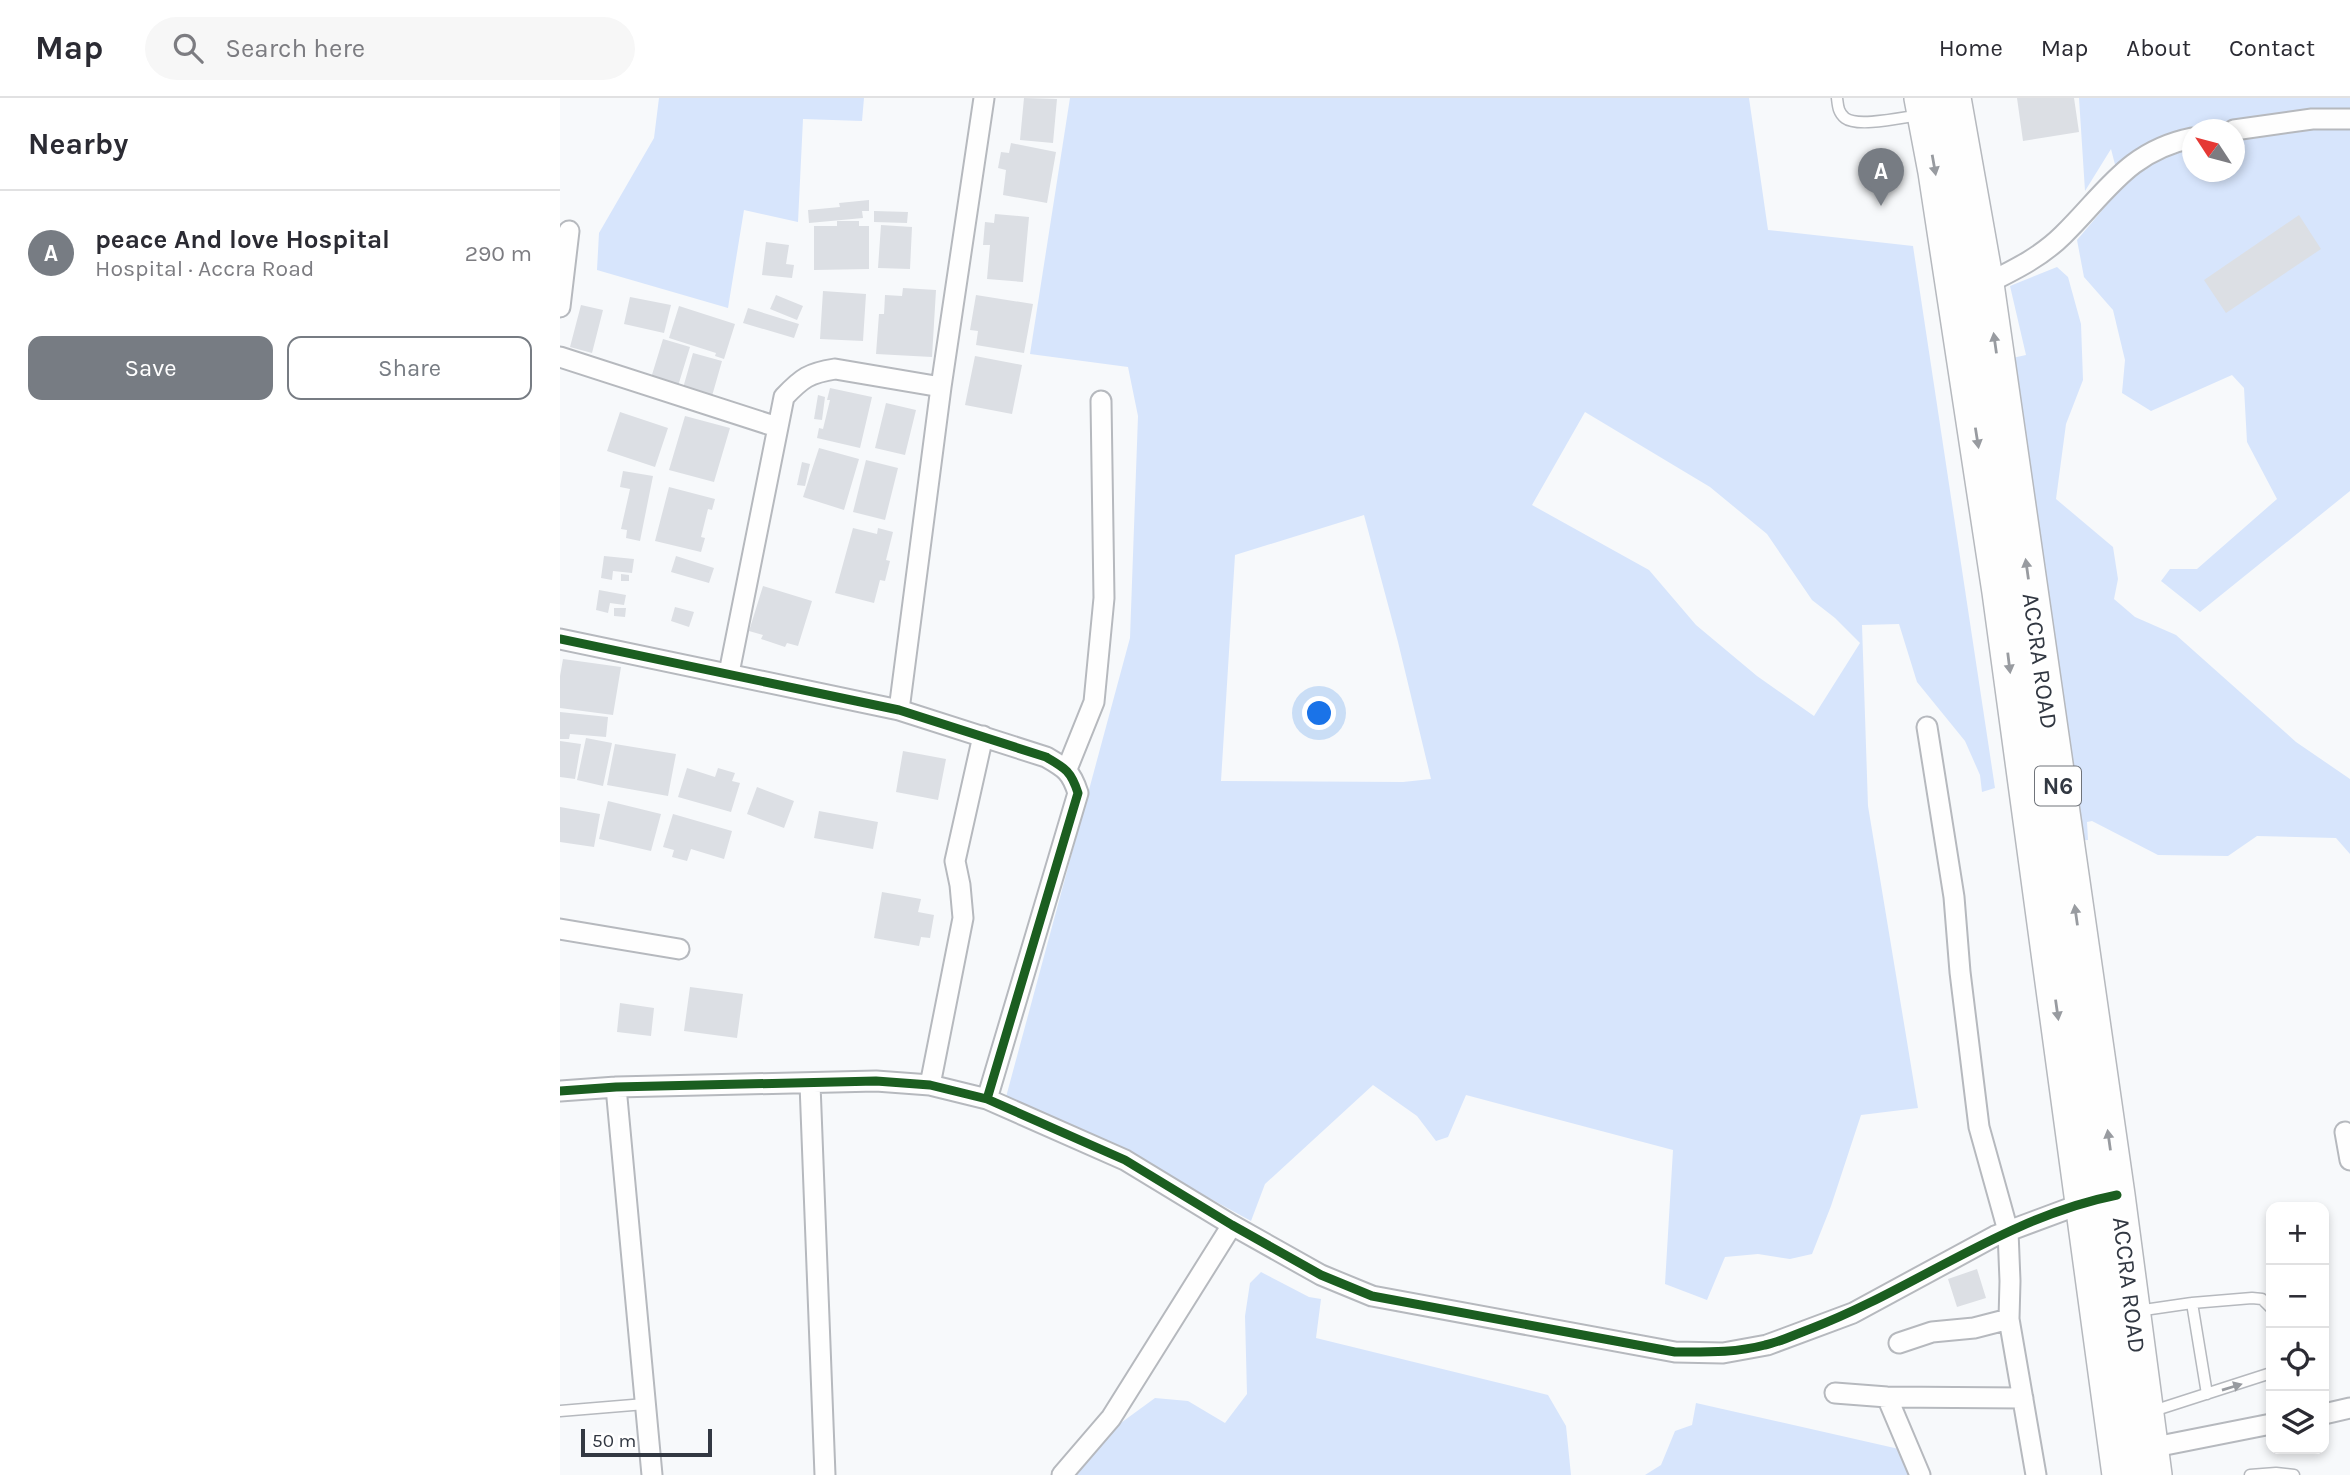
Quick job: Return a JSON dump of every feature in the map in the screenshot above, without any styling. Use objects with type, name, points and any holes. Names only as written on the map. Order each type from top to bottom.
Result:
[{"type":"highway","name":"ACCRA ROAD","points":[[1933,104],[1986,284],[2117,1195],[2152,1462]]},
{"type":"highway","name":"ACCRA ROAD","points":[[1933,104],[1936,172],[2000,592],[2120,1475]]},
{"type":"street","points":[[899,710],[941,387],[984,98]]},
{"type":"street","points":[[2245,129],[2312,119],[2350,119]]},
{"type":"street","points":[[1986,284],[2033,260],[2053,244],[2109,184],[2134,163],[2169,143],[2182,140]]},
{"type":"street","points":[[560,307],[569,231]]},
{"type":"street","points":[[560,357],[777,427]]},
{"type":"street","points":[[729,673],[785,397],[800,380],[821,371],[835,369],[941,387]]},
{"type":"street","points":[[1067,769],[1094,702],[1104,598],[1101,401]]},
{"type":"street","points":[[560,639],[899,710],[1046,757],[1067,769],[1074,778],[1078,793],[987,1099]]},
{"type":"street","points":[[1927,727],[1954,897],[1979,1127],[2008,1231],[2009,1319],[2036,1475]]},
{"type":"street","points":[[930,1085],[962,918],[955,861],[983,736]]},
{"type":"street","points":[[560,929],[679,949]]},
{"type":"street","points":[[560,1091],[616,1087],[876,1081],[930,1085],[987,1099],[1125,1160],[1321,1275],[1372,1296],[1675,1352],[1723,1353],[1767,1345],[1853,1313],[2008,1231],[2082,1202],[2117,1195]]},
{"type":"street","points":[[810,1084],[825,1475]]},
{"type":"street","points":[[616,1087],[652,1475]]},
{"type":"street","points":[[2345,1132],[2350,1160]]},
{"type":"street","points":[[1062,1475],[1111,1418],[1232,1225]]},
{"type":"street","points":[[1899,1343],[1932,1332],[1974,1328],[2009,1319]]},
{"type":"street","points":[[1835,1393],[1887,1397],[2023,1398]]},
{"type":"street","points":[[1887,1397],[1920,1475]]},
{"type":"street","points":[[2329,1413],[2350,1408]]},
{"type":"street","points":[[2152,1462],[2266,1426]]},
{"type":"lane","points":[[1837,98],[1838,109],[1846,119],[1858,123],[1933,104]]},
{"type":"lane","points":[[2132,1312],[2252,1298],[2262,1299],[2266,1303]]},
{"type":"lane","points":[[2192,1303],[2207,1394]]},
{"type":"lane","points":[[2146,1413],[2266,1375]]},
{"type":"lane","points":[[560,1411],[645,1404]]},
{"type":"lane","points":[[2250,1475],[2294,1475]]},
{"type":"shaded area","points":[[659,98],[864,98],[862,121],[803,119],[798,222],[744,210],[728,308],[597,270],[599,233],[654,138]]},
{"type":"shaded area","points":[[1070,98],[1749,98],[1768,230],[1913,246],[1995,788],[1982,792],[1980,775],[1965,741],[1917,682],[1899,624],[1862,625],[1868,806],[1918,1108],[1861,1115],[1812,1254],[1790,1259],[1758,1254],[1725,1257],[1707,1300],[1665,1284],[1673,1150],[1466,1095],[1448,1137],[1436,1141],[1417,1116],[1373,1085],[1265,1184],[1251,1221],[1107,1142],[1006,1097],[1130,638],[1138,416],[1128,367],[1030,354]],"holes":[[[1585,412],[1710,487],[1767,534],[1812,600],[1860,643],[1814,716],[1757,676],[1696,625],[1649,570],[1532,505]],[[1364,515],[1431,779],[1403,782],[1221,781],[1235,555]]]},
{"type":"shaded area","points":[[2079,98],[2350,98],[2350,491],[2200,612],[2161,581],[2170,569],[2197,569],[2277,499],[2247,442],[2244,388],[2232,375],[2151,411],[2122,393],[2125,360],[2113,310],[2084,277],[2077,240],[2121,188],[2111,149],[2085,191]]},
{"type":"shaded area","points":[[2057,267],[2068,277],[2081,324],[2083,380],[2066,424],[2056,499],[2113,547],[2118,579],[2114,599],[2135,617],[2176,635],[2296,742],[2350,779],[2350,854],[2336,838],[2257,836],[2228,856],[2158,855],[2092,821],[2087,822],[2088,840],[2072,841],[2003,360],[2026,355],[2010,286]]},
{"type":"shaded area","points":[[1261,1272],[1309,1297],[1321,1299],[1316,1338],[1548,1395],[1566,1426],[1571,1475],[1075,1475],[1118,1425],[1155,1398],[1188,1401],[1225,1423],[1247,1394],[1245,1316],[1250,1283]]},
{"type":"shaded area","points":[[1696,1403],[1899,1449],[1911,1475],[1645,1475],[1661,1465],[1675,1431],[1692,1425]]},
{"type":"building","points":[[1024,98],[1057,99],[1053,143],[1020,140]]},
{"type":"building","points":[[2017,98],[2074,98],[2079,132],[2023,141]]},
{"type":"building","points":[[1011,143],[1056,152],[1047,203],[1003,195],[1006,170],[998,168],[1001,152],[1009,153]]},
{"type":"building","points":[[869,200],[869,211],[862,211],[863,218],[809,223],[808,210],[840,207],[839,203]]},
{"type":"building","points":[[874,211],[908,212],[907,223],[874,222]]},
{"type":"building","points":[[995,214],[1029,217],[1023,282],[987,279],[990,245],[983,245],[985,222],[994,223]]},
{"type":"building","points":[[2299,215],[2321,249],[2226,313],[2204,280]]},
{"type":"building","points":[[837,221],[859,221],[859,226],[869,226],[869,269],[814,270],[814,226],[837,226]]},
{"type":"building","points":[[881,225],[912,227],[910,269],[878,268]]},
{"type":"building","points":[[766,242],[789,245],[786,264],[794,265],[792,278],[762,275]]},
{"type":"building","points":[[903,288],[936,290],[932,357],[876,354],[879,314],[884,314],[885,295],[902,296]]},
{"type":"building","points":[[823,291],[866,294],[863,341],[820,339]]},
{"type":"building","points":[[776,295],[803,306],[797,320],[770,309]]},
{"type":"building","points":[[976,295],[1033,304],[1024,353],[976,345],[978,331],[970,330]]},
{"type":"building","points":[[630,297],[671,305],[664,333],[624,324]]},
{"type":"building","points":[[581,305],[603,310],[592,353],[570,347]]},
{"type":"building","points":[[679,306],[735,324],[724,359],[715,356],[716,353],[669,338]]},
{"type":"building","points":[[748,308],[799,324],[794,338],[743,323]]},
{"type":"building","points":[[663,339],[690,347],[678,386],[651,378]]},
{"type":"building","points":[[693,353],[722,361],[712,396],[683,388]]},
{"type":"building","points":[[975,356],[1022,365],[1012,414],[965,405]]},
{"type":"building","points":[[830,388],[872,397],[860,448],[817,438],[819,428],[823,429]]},
{"type":"building","points":[[818,395],[825,397],[822,420],[814,419]]},
{"type":"building","points":[[886,403],[916,410],[905,455],[875,448]]},
{"type":"building","points":[[620,412],[668,428],[655,467],[607,451]]},
{"type":"building","points":[[685,416],[730,428],[714,482],[669,470]]},
{"type":"building","points":[[819,448],[859,459],[844,510],[803,497]]},
{"type":"building","points":[[866,460],[898,468],[885,520],[853,512]]},
{"type":"building","points":[[802,462],[810,464],[805,486],[797,485]]},
{"type":"building","points":[[623,471],[653,476],[640,541],[626,538],[627,530],[621,529],[630,489],[620,487]]},
{"type":"building","points":[[669,487],[715,499],[712,510],[708,509],[701,537],[705,538],[701,552],[655,541]]},
{"type":"building","points":[[853,528],[877,534],[878,528],[893,532],[886,560],[890,561],[885,581],[880,580],[874,603],[835,593]]},
{"type":"building","points":[[604,556],[634,559],[632,573],[613,571],[612,580],[601,578]]},
{"type":"building","points":[[676,556],[714,568],[709,583],[671,572]]},
{"type":"building","points":[[621,574],[629,575],[629,581],[621,581]]},
{"type":"building","points":[[763,586],[812,601],[798,646],[787,643],[785,647],[761,639],[763,635],[749,631]]},
{"type":"building","points":[[599,590],[626,595],[624,605],[610,603],[608,613],[596,610]]},
{"type":"building","points":[[675,607],[694,612],[689,627],[671,621]]},
{"type":"building","points":[[614,608],[626,608],[625,617],[614,616]]},
{"type":"building","points":[[563,659],[621,667],[613,715],[560,708]]},
{"type":"building","points":[[560,712],[608,717],[606,737],[570,734],[569,739],[560,739]]},
{"type":"building","points":[[586,738],[612,743],[603,786],[577,780]]},
{"type":"building","points":[[560,741],[581,744],[575,779],[560,777]]},
{"type":"building","points":[[615,744],[676,754],[668,796],[607,785]]},
{"type":"building","points":[[903,751],[946,759],[938,800],[896,792]]},
{"type":"building","points":[[687,768],[715,777],[718,768],[735,773],[732,781],[740,783],[731,812],[678,797]]},
{"type":"building","points":[[757,787],[794,801],[784,828],[747,814]]},
{"type":"building","points":[[608,801],[661,814],[651,851],[599,839]]},
{"type":"building","points":[[560,807],[600,814],[594,847],[560,842]]},
{"type":"building","points":[[819,811],[878,822],[873,849],[814,838]]},
{"type":"building","points":[[673,814],[732,831],[724,859],[691,849],[687,861],[672,857],[674,850],[663,847]]},
{"type":"building","points":[[882,892],[921,899],[918,912],[934,915],[930,938],[921,937],[919,946],[874,938]]},
{"type":"building","points":[[690,987],[743,994],[737,1038],[684,1031]]},
{"type":"building","points":[[620,1003],[654,1008],[651,1036],[617,1032]]},
{"type":"building","points":[[1977,1269],[1986,1298],[1957,1307],[1948,1279]]},
{"type":"cycle path","points":[[560,639],[899,710],[1046,757],[1066,771],[1078,793],[987,1099]]},
{"type":"cycle path","points":[[560,1091],[616,1087],[876,1081],[930,1085],[987,1099],[1125,1160],[1321,1275],[1372,1296],[1675,1352],[1732,1351],[1771,1344],[1849,1313],[1961,1255],[2037,1220],[2076,1205],[2117,1195]]},
{"type":"place","name":"peace And love Hospital","points":[[1881,206]]}]
